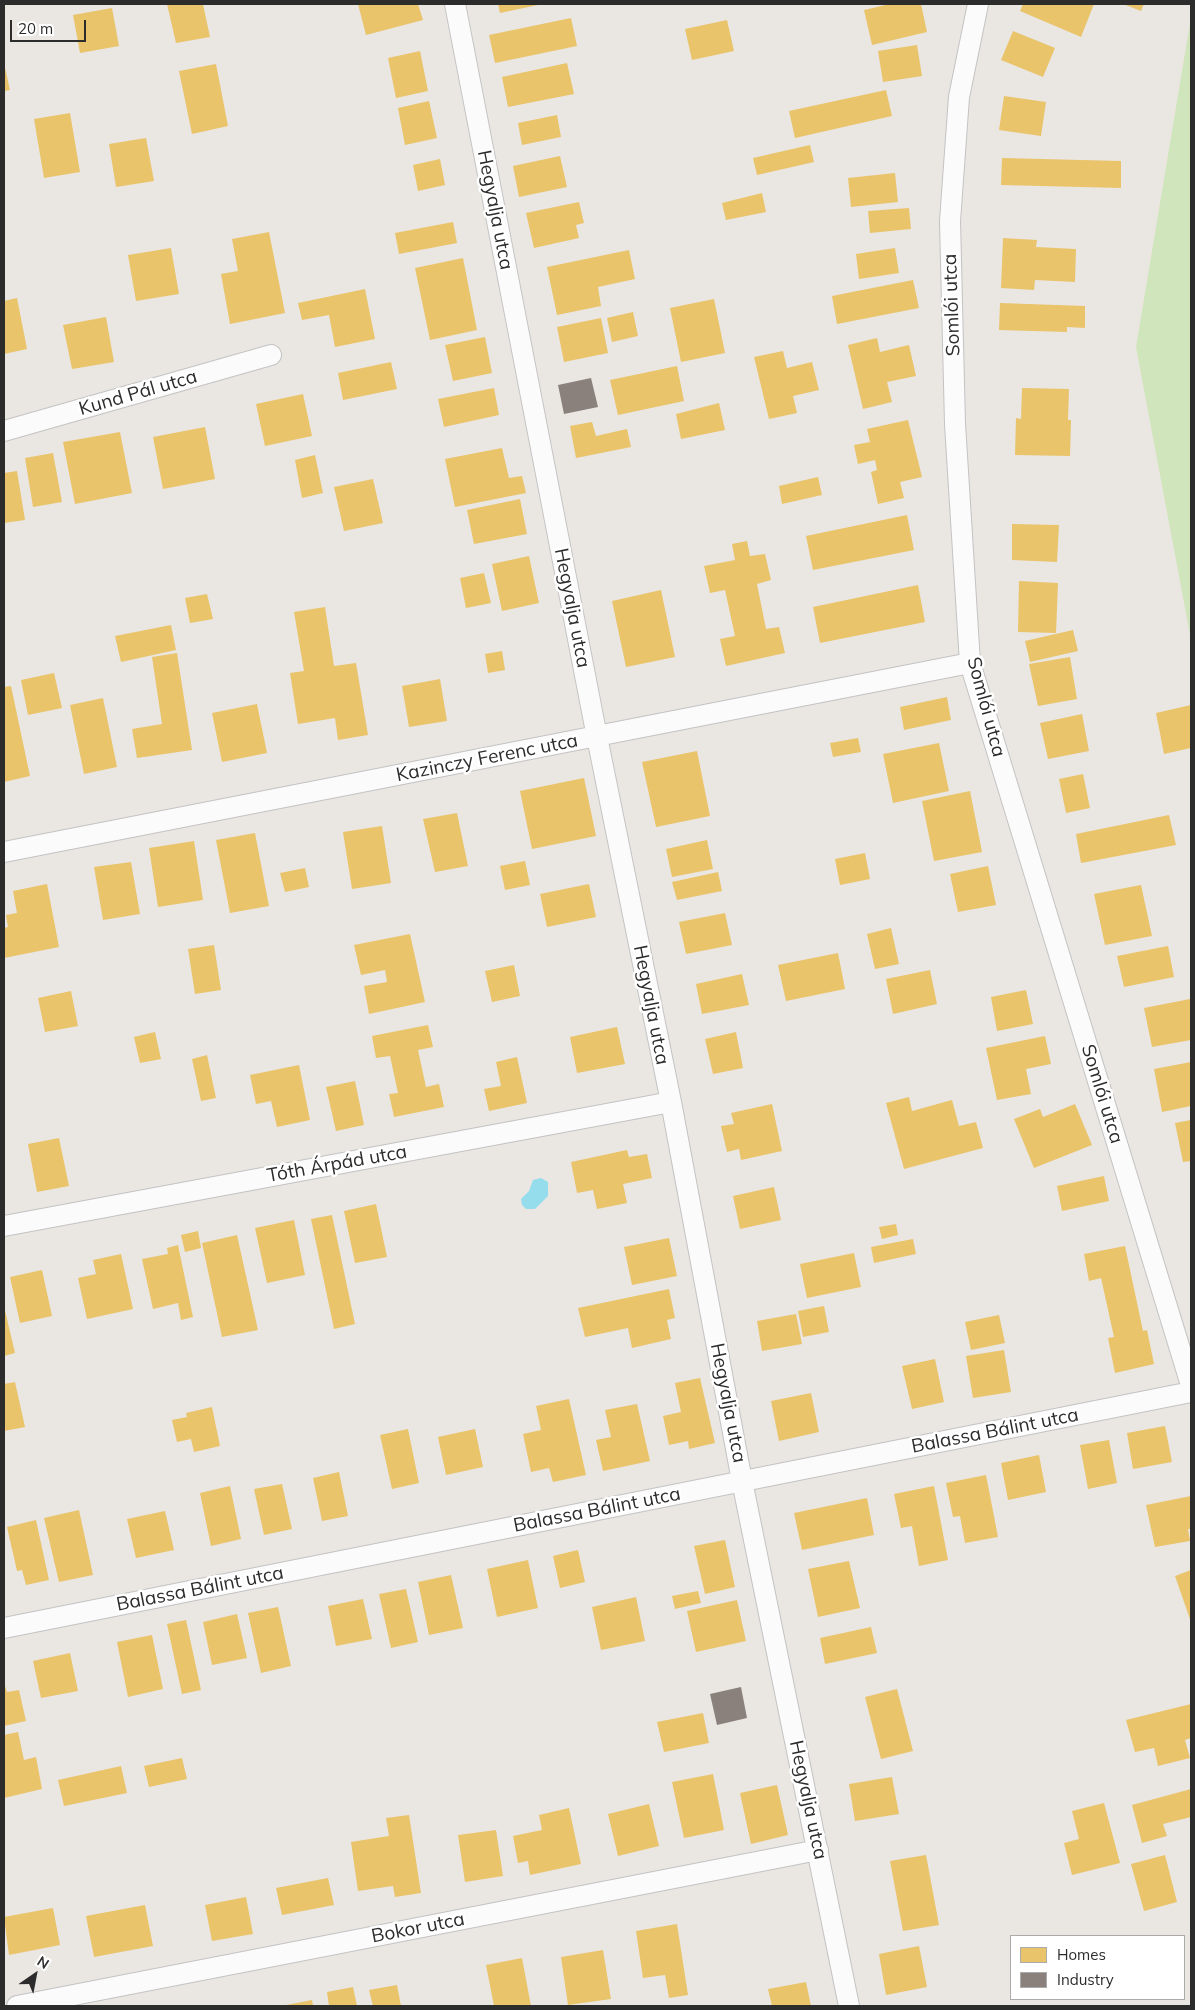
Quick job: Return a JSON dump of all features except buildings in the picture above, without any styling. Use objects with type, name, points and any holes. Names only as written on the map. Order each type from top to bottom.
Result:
[{"type":"street","name":"Hegyalja utca","points":[[454,4],[597,737],[671,1102],[742,1481],[849,2006]]},
{"type":"street","name":"Somlói utca","points":[[978,4],[959,97],[950,221],[955,424],[970,663],[1191,1385]]},
{"type":"street","name":"Kund Pál utca","points":[[4,431],[271,355]]},
{"type":"street","name":"Kazinczy Ferenc utca","points":[[4,852],[970,663]]},
{"type":"street","name":"Tóth Árpád utca","points":[[4,1226],[671,1102]]},
{"type":"street","name":"Balassa Bálint utca","points":[[4,1628],[1191,1392]]},
{"type":"street","name":"Bokor utca","points":[[17,2006],[818,1850]]},
{"type":"green space","points":[[1191,17],[1191,640],[1136,347]]},
{"type":"water","points":[[541,1178],[548,1182],[548,1196],[535,1209],[526,1209],[522,1205],[521,1199],[529,1191],[533,1180]]}]
